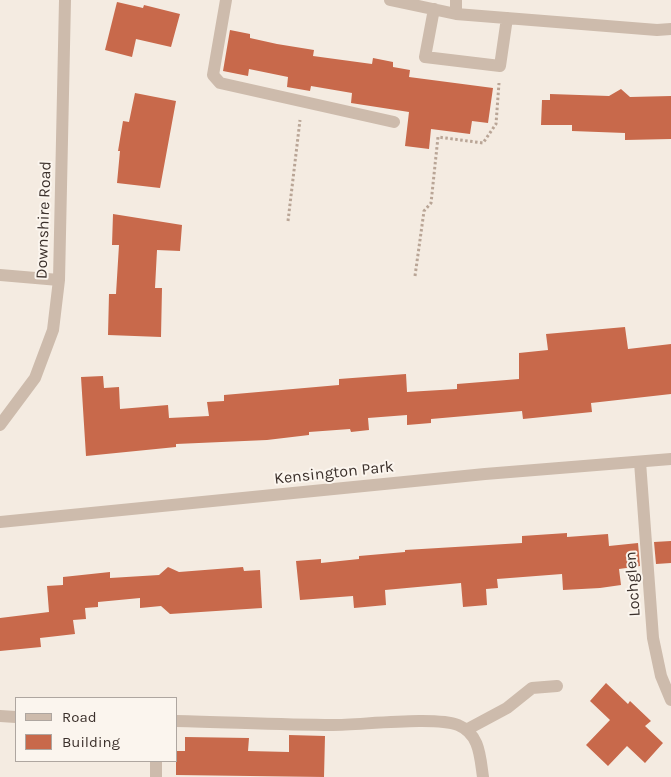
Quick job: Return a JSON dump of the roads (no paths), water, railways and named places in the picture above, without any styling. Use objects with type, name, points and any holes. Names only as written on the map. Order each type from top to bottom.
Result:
[{"type":"street","name":"Downshire Road","points":[[0,426],[35,378],[53,330],[59,280],[65,0]]},
{"type":"street","points":[[226,0],[213,76],[220,83],[394,122]]},
{"type":"street","points":[[390,0],[456,14],[657,30],[671,29]]},
{"type":"street","points":[[456,0],[456,14]]},
{"type":"street","points":[[434,10],[425,57],[500,66],[507,18]]},
{"type":"street","points":[[0,275],[59,280]]},
{"type":"street","name":"Kensington Park","points":[[0,522],[485,474],[671,459]]},
{"type":"street","name":"Lochglen","points":[[640,462],[653,638],[661,676],[671,700]]},
{"type":"street","points":[[466,730],[507,708],[532,688],[557,686]]},
{"type":"street","points":[[0,716],[15,717]]},
{"type":"street","points":[[178,721],[333,725],[436,722],[458,725],[474,738],[479,749],[483,777]]},
{"type":"street","points":[[156,762],[156,777]]}]
